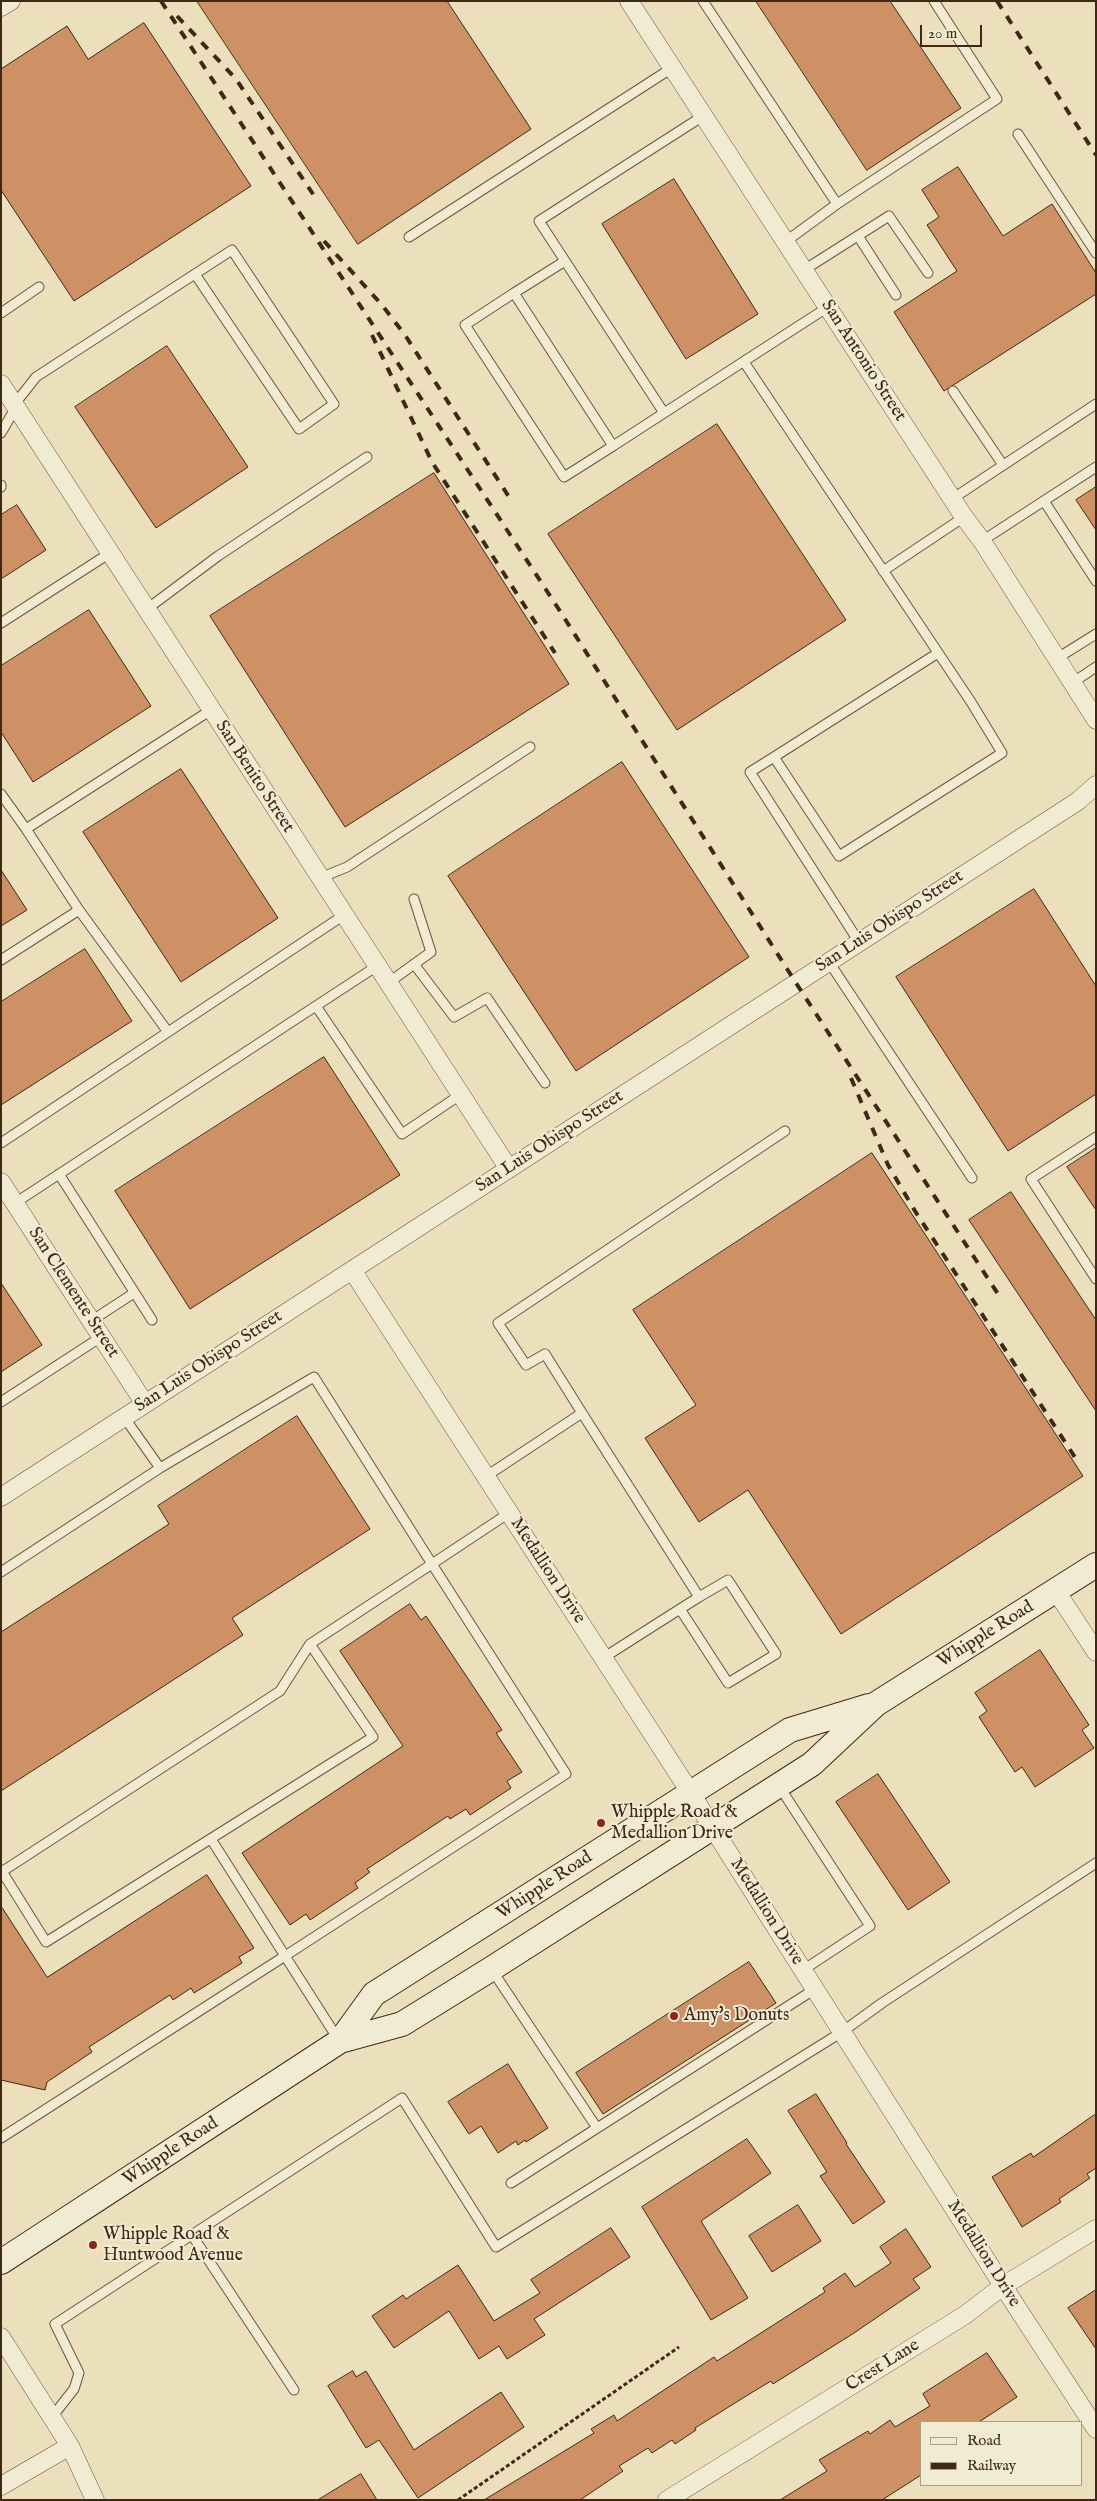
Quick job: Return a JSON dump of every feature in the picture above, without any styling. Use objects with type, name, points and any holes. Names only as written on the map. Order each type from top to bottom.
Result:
[{"type":"main road","name":"Whipple Road","points":[[1,2262],[340,2041],[402,2024],[812,1764],[876,1704],[1096,1565]]},
{"type":"main road","name":"Whipple Road","points":[[340,2041],[374,1994],[690,1792],[790,1730],[876,1704]]},
{"type":"street","points":[[1,8],[11,1]]},
{"type":"street","name":"San Antonio Street","points":[[629,1],[952,499],[982,541],[1096,720]]},
{"type":"street","name":"San Benito Street","points":[[1,384],[508,1169]]},
{"type":"street","name":"San Luis Obispo Street","points":[[1,1497],[1078,801],[1096,785]]},
{"type":"street","name":"San Clemente Street","points":[[1,1182],[145,1404]]},
{"type":"street","name":"Medallion Drive","points":[[352,1270],[712,1826],[1003,2286],[1096,2429]]},
{"type":"street","points":[[1056,1591],[1096,1652]]},
{"type":"street","name":"Crest Lane","points":[[667,2500],[965,2315],[1003,2286],[1096,2229]]},
{"type":"street","points":[[1,2337],[70,2446],[95,2500]]},
{"type":"street","points":[[1,2486],[70,2446]]},
{"type":"lane","points":[[704,1],[837,204]]},
{"type":"lane","points":[[785,242],[837,204],[997,100],[934,1]]},
{"type":"lane","points":[[409,238],[672,68]]},
{"type":"lane","points":[[664,413],[539,221],[704,116]]},
{"type":"lane","points":[[1018,134],[1096,253]]},
{"type":"lane","points":[[804,270],[889,216],[928,273]]},
{"type":"lane","points":[[858,236],[896,296]]},
{"type":"lane","points":[[1,433],[15,406],[36,377],[194,274],[232,250],[334,404],[299,429],[194,274]]},
{"type":"lane","points":[[565,261],[465,325],[564,478],[828,307]]},
{"type":"lane","points":[[1,313],[39,287]]},
{"type":"lane","points":[[514,294],[614,446]]},
{"type":"lane","points":[[744,362],[1002,752],[839,856],[774,757]]},
{"type":"lane","points":[[953,391],[1002,466]]},
{"type":"lane","points":[[952,499],[1096,404]]},
{"type":"lane","points":[[147,609],[218,556],[367,457]]},
{"type":"lane","points":[[982,541],[1096,467]]},
{"type":"lane","points":[[1044,501],[1096,581]]},
{"type":"lane","points":[[883,571],[964,517]]},
{"type":"lane","points":[[1,623],[110,553]]},
{"type":"lane","points":[[1056,659],[1096,634]]},
{"type":"lane","points":[[859,942],[750,772],[938,653]]},
{"type":"lane","points":[[1072,683],[1096,668]]},
{"type":"lane","points":[[26,828],[211,710]]},
{"type":"lane","points":[[320,878],[347,867],[530,747]]},
{"type":"lane","points":[[1,794],[26,828],[79,910],[168,1032]]},
{"type":"lane","points":[[388,983],[431,952],[414,899]]},
{"type":"lane","points":[[1,960],[79,910]]},
{"type":"lane","points":[[1,1143],[344,915]]},
{"type":"lane","points":[[829,962],[972,1178]]},
{"type":"lane","points":[[414,964],[454,1017],[487,998],[545,1082]]},
{"type":"lane","points":[[15,1203],[377,966]]},
{"type":"lane","points":[[316,1006],[402,1134],[460,1095]]},
{"type":"lane","points":[[698,1598],[545,1354],[526,1365],[498,1323],[785,1131]]},
{"type":"lane","points":[[1096,1137],[1032,1179],[1096,1278]]},
{"type":"lane","points":[[59,1174],[152,1320]]},
{"type":"lane","points":[[91,1321],[134,1293]]},
{"type":"lane","points":[[1,1402],[101,1337]]},
{"type":"lane","points":[[1,1572],[160,1468],[314,1377],[566,1774],[1,2138]]},
{"type":"lane","points":[[486,1476],[582,1413]]},
{"type":"lane","points":[[124,1417],[160,1468]]},
{"type":"lane","points":[[310,1644],[373,1737],[46,1942],[2,1871],[280,1692],[310,1644],[509,1513]]},
{"type":"lane","points":[[603,1658],[680,1609],[728,1580],[776,1654],[728,1683],[680,1609]]},
{"type":"lane","points":[[778,1785],[870,1926],[803,1970]]},
{"type":"lane","points":[[211,1839],[340,2041]]},
{"type":"lane","points":[[52,2417],[74,2389],[79,2373],[55,2324],[402,2098],[496,2247],[842,2032],[882,2003],[1096,1863]]},
{"type":"lane","points":[[491,1968],[597,2128]]},
{"type":"lane","points":[[511,2182],[815,1989]]},
{"type":"lane","points":[[192,2235],[294,2390]]},
{"type":"path","points":[[458,2500],[680,2347]]},
{"type":"building","points":[[197,1],[447,1],[531,129],[358,244]]},
{"type":"building","points":[[756,1],[890,1],[961,108],[867,170]]},
{"type":"building","points":[[144,23],[251,186],[74,301],[1,190],[1,69],[67,26],[88,59]]},
{"type":"building","points":[[958,167],[1003,236],[1052,204],[1096,273],[1096,294],[944,391],[894,312],[957,271],[927,225],[939,217],[922,190]]},
{"type":"building","points":[[674,179],[758,314],[686,359],[602,224]]},
{"type":"building","points":[[167,346],[248,467],[156,528],[75,407]]},
{"type":"building","points":[[717,424],[846,620],[677,730],[548,534]]},
{"type":"building","points":[[434,473],[569,684],[345,827],[210,616]]},
{"type":"building","points":[[1096,487],[1096,530],[1076,500]]},
{"type":"building","points":[[17,505],[46,550],[1,579],[1,515]]},
{"type":"building","points":[[89,610],[151,706],[33,782],[1,732],[1,666]]},
{"type":"building","points":[[622,762],[749,957],[576,1071],[448,876]]},
{"type":"building","points":[[181,769],[278,918],[181,982],[83,832]]},
{"type":"building","points":[[1,870],[27,910],[1,926]]},
{"type":"building","points":[[1034,889],[1096,986],[1096,1094],[1008,1151],[896,977]]},
{"type":"building","points":[[85,949],[132,1021],[1,1105],[1,1002]]},
{"type":"building","points":[[324,1057],[400,1175],[190,1309],[115,1191]]},
{"type":"building","points":[[1096,1148],[1096,1210],[1067,1167]]},
{"type":"building","points":[[872,1153],[1083,1476],[841,1634],[748,1490],[699,1522],[645,1438],[696,1405],[633,1310]]},
{"type":"building","points":[[1011,1192],[1096,1320],[1096,1411],[969,1220]]},
{"type":"building","points":[[1,1283],[42,1345],[1,1372]]},
{"type":"building","points":[[297,1416],[370,1529],[232,1618],[243,1635],[1,1791],[1,1632],[169,1524],[158,1506]]},
{"type":"building","points":[[410,1604],[421,1620],[426,1616],[469,1680],[502,1730],[496,1733],[522,1772],[507,1781],[511,1788],[470,1815],[466,1809],[450,1819],[448,1816],[367,1869],[370,1872],[355,1883],[358,1888],[310,1920],[306,1914],[290,1925],[242,1853],[403,1746],[340,1651]]},
{"type":"building","points":[[1040,1650],[1089,1725],[1082,1730],[1094,1748],[1035,1787],[1022,1767],[1015,1772],[979,1717],[987,1711],[975,1693]]},
{"type":"building","points":[[878,1774],[950,1882],[908,1910],[836,1802]]},
{"type":"building","points":[[207,1875],[254,1948],[239,1957],[242,1963],[194,1993],[191,1988],[173,2000],[170,1995],[89,2047],[92,2052],[47,2082],[45,2090],[1,2080],[1,1906],[47,1977]]},
{"type":"building","points":[[749,1962],[776,2003],[603,2114],[576,2073]]},
{"type":"building","points":[[508,2064],[548,2128],[526,2142],[525,2140],[518,2145],[516,2141],[498,2153],[481,2126],[469,2134],[448,2102]]},
{"type":"building","points":[[816,2094],[846,2144],[885,2202],[853,2224],[820,2176],[827,2172],[788,2111]]},
{"type":"building","points":[[1096,2114],[1096,2168],[1087,2174],[1090,2178],[1059,2199],[1061,2202],[1022,2227],[992,2177],[1031,2153],[1033,2157]]},
{"type":"building","points":[[747,2139],[771,2173],[701,2221],[748,2298],[711,2320],[642,2207]]},
{"type":"building","points":[[798,2205],[821,2241],[772,2272],[749,2236]]},
{"type":"building","points":[[611,2228],[630,2257],[534,2319],[545,2335],[507,2359],[499,2346],[479,2359],[449,2311],[394,2348],[372,2316],[403,2295],[406,2299],[458,2265],[494,2321],[540,2293],[531,2280]]},
{"type":"building","points":[[906,2229],[931,2267],[913,2279],[920,2288],[854,2333],[773,2384],[771,2381],[751,2393],[695,2428],[696,2430],[675,2444],[672,2440],[652,2453],[648,2448],[619,2466],[623,2471],[580,2500],[484,2500],[594,2433],[591,2429],[614,2415],[617,2421],[714,2357],[717,2361],[825,2292],[823,2288],[845,2273],[855,2287],[891,2263],[880,2247]]},
{"type":"building","points":[[1096,2290],[1096,2349],[1068,2308]]},
{"type":"building","points":[[987,2353],[1017,2397],[981,2421],[920,2421],[920,2476],[882,2500],[780,2500],[827,2471],[819,2460],[868,2431],[870,2434],[890,2420],[895,2427],[930,2406],[923,2394]]},
{"type":"building","points":[[353,2371],[356,2377],[366,2371],[414,2450],[501,2392],[524,2427],[418,2498],[379,2440],[366,2448],[328,2386]]},
{"type":"building","points":[[361,2474],[377,2500],[318,2500]]},
{"type":"railway","points":[[161,1],[558,608],[796,983],[998,1294]]},
{"type":"railway","points":[[997,1],[1096,155]]},
{"type":"railway","points":[[177,16],[236,79],[315,197]]},
{"type":"railway","points":[[324,241],[382,305],[405,335],[511,500]]},
{"type":"railway","points":[[372,335],[432,462],[555,653]]},
{"type":"railway","points":[[851,1078],[888,1165],[915,1211],[1078,1462]]},
{"type":"place","name":"Whipple Road & Medallion Drive","points":[[601,1823]]},
{"type":"place","name":"Amy's Donuts","points":[[674,2016]]},
{"type":"place","name":"Whipple Road & Huntwood Avenue","points":[[93,2245]]}]
